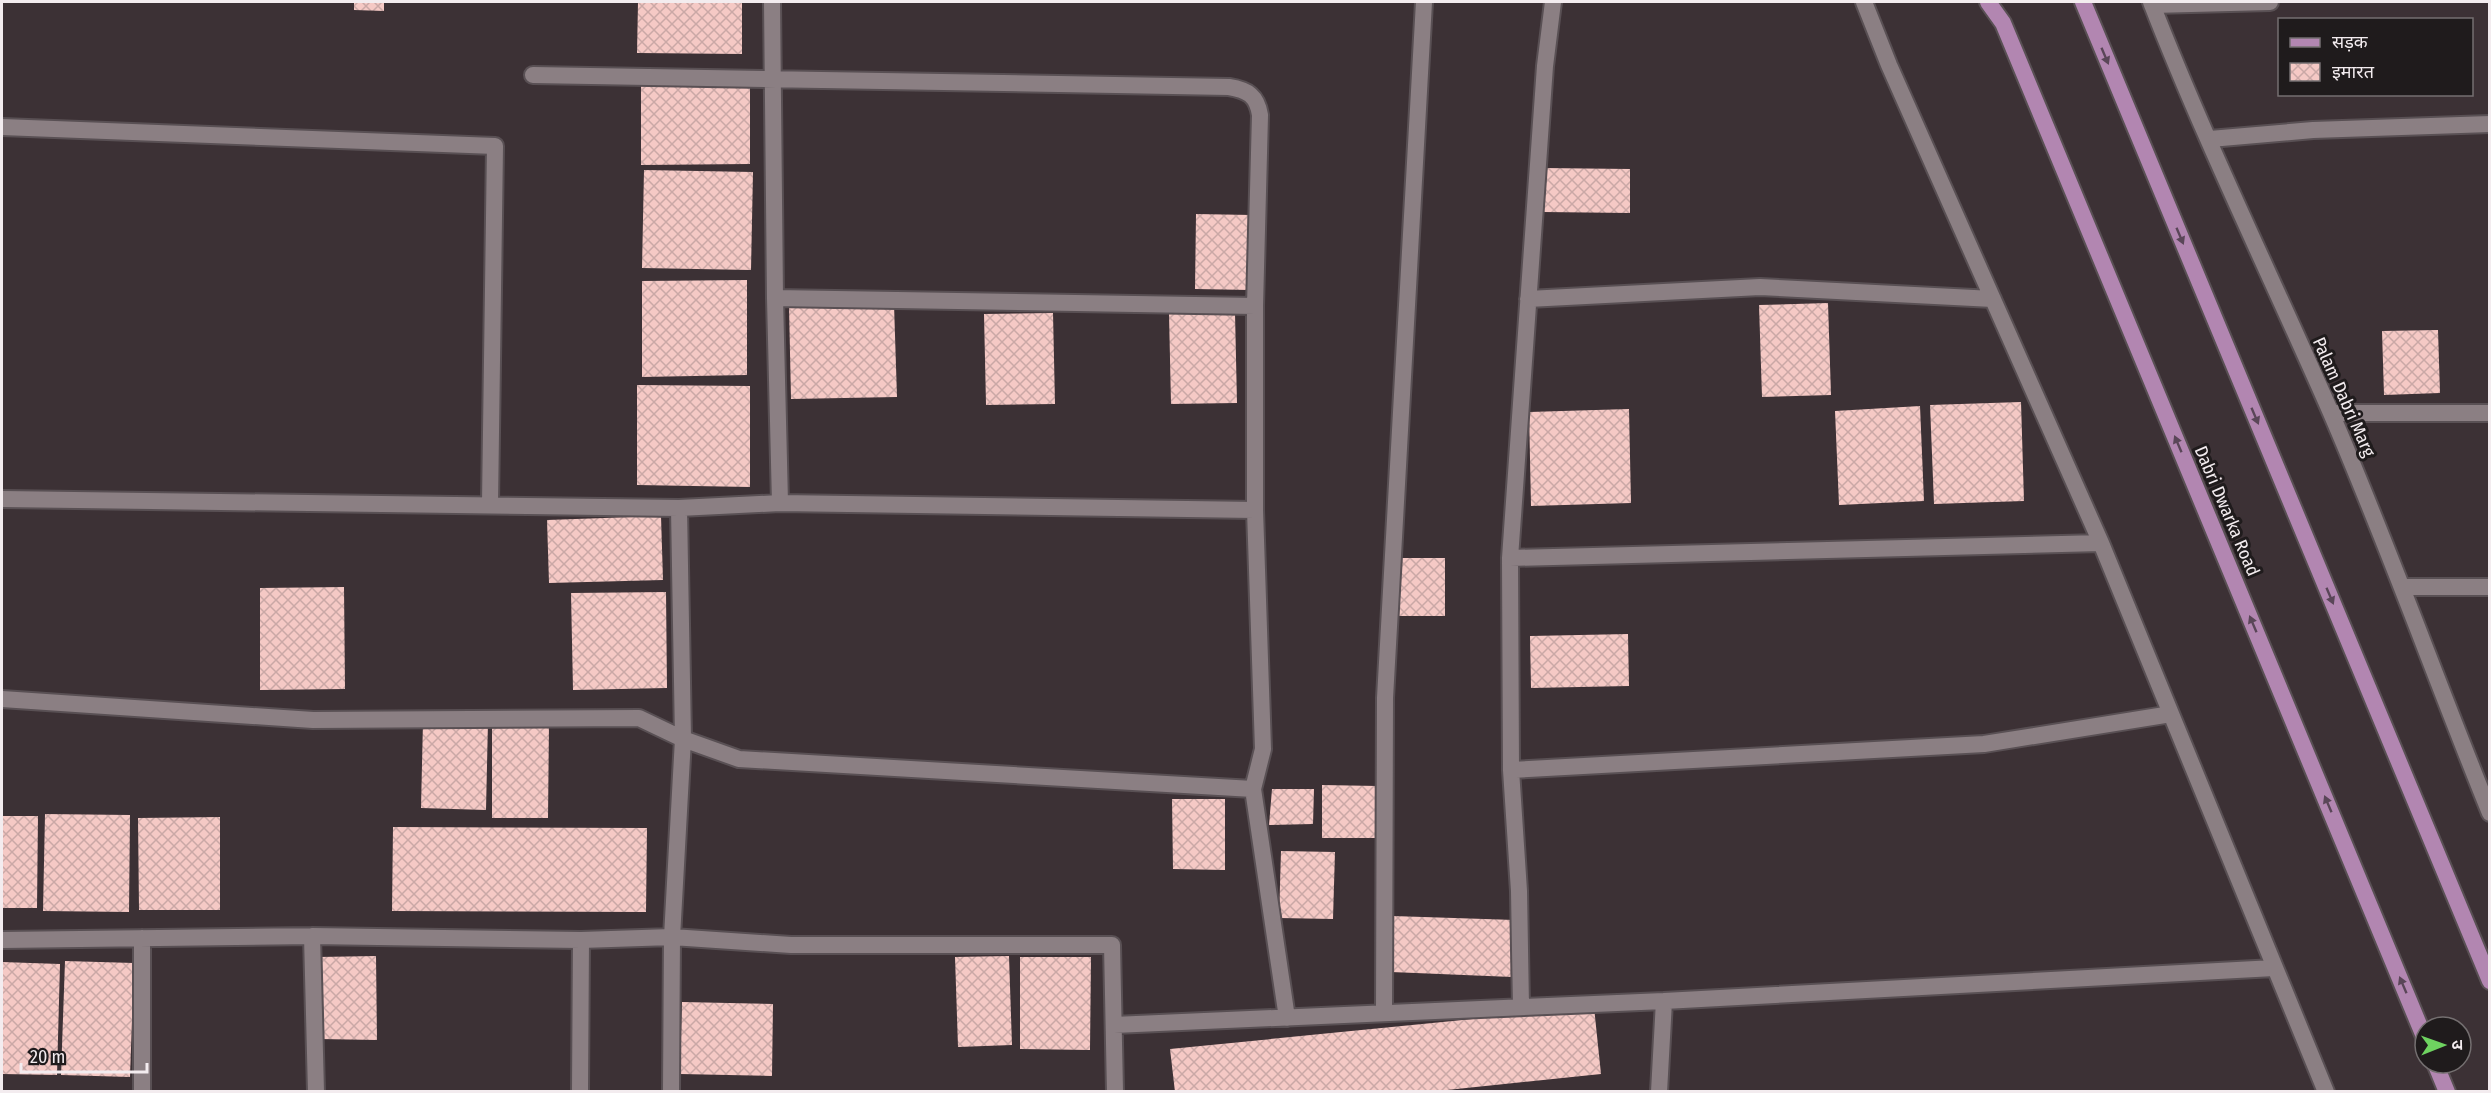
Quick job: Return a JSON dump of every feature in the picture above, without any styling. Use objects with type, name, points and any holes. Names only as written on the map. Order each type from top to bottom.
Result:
[{"type":"main road","name":"Dabri Dwarka Road","points":[[1988,2],[2008,34],[2415,1015]]},
{"type":"main road","points":[[2083,2],[2490,981]]},
{"type":"main road","points":[[2440,1075],[2447,1092]]},
{"type":"street","points":[[772,2],[780,503]]},
{"type":"street","points":[[1384,1013],[1385,698],[1424,2]]},
{"type":"street","points":[[1521,1007],[1519,891],[1511,770],[1510,558],[1545,66],[1553,2]]},
{"type":"street","points":[[1864,2],[1889,65],[2101,543],[2326,1092]]},
{"type":"street","points":[[2152,3],[2270,2]]},
{"type":"street","name":"Palam Dabri Marg","points":[[2152,3],[2246,227],[2331,413],[2484,786],[2490,813]]},
{"type":"street","points":[[533,75],[1205,87],[1247,90],[1258,102],[1260,115],[1255,306],[1256,510],[1263,749],[1253,789],[1287,1018]]},
{"type":"street","points":[[2210,139],[2313,130],[2490,124]]},
{"type":"street","points":[[2,127],[495,146],[490,504]]},
{"type":"street","points":[[1528,299],[1760,287],[1993,299]]},
{"type":"street","points":[[775,298],[1255,306]]},
{"type":"street","points":[[2331,413],[2490,413]]},
{"type":"street","points":[[2,499],[679,508],[780,503],[1256,510]]},
{"type":"street","points":[[671,1092],[672,937],[683,739],[679,508]]},
{"type":"street","points":[[1510,558],[2101,543]]},
{"type":"street","points":[[2403,587],[2490,587]]},
{"type":"street","points":[[2,699],[313,720],[639,718],[683,739],[739,759],[1253,789]]},
{"type":"street","points":[[1511,770],[1984,744],[2171,714]]},
{"type":"street","points":[[312,936],[316,1092]]},
{"type":"street","points":[[2,940],[312,936],[581,940],[672,937],[791,945],[1112,945],[1115,1092]]},
{"type":"street","points":[[142,938],[142,1092]]},
{"type":"street","points":[[580,1092],[581,940]]},
{"type":"street","points":[[1114,1026],[1664,1001],[2274,968]]},
{"type":"street","points":[[1659,1092],[1664,1001]]},
{"type":"building","points":[[354,2],[384,2],[384,11],[354,10]]},
{"type":"building","points":[[638,2],[742,2],[742,54],[637,53]]},
{"type":"building","points":[[641,86],[750,86],[750,164],[641,165]]},
{"type":"building","points":[[1543,168],[1630,169],[1630,213],[1543,212]]},
{"type":"building","points":[[644,170],[753,172],[751,270],[642,268]]},
{"type":"building","points":[[1196,214],[1252,215],[1250,290],[1195,289]]},
{"type":"building","points":[[747,280],[747,375],[642,377],[642,281]]},
{"type":"building","points":[[1828,303],[1831,395],[1762,397],[1759,305]]},
{"type":"building","points":[[894,304],[897,397],[791,399],[789,307]]},
{"type":"building","points":[[1053,313],[1055,404],[986,405],[984,314]]},
{"type":"building","points":[[1235,313],[1237,403],[1171,404],[1169,314]]},
{"type":"building","points":[[2438,330],[2440,393],[2384,395],[2382,331]]},
{"type":"building","points":[[637,385],[750,386],[750,487],[637,485]]},
{"type":"building","points":[[2021,402],[2024,501],[1934,504],[1930,405]]},
{"type":"building","points":[[1920,406],[1924,501],[1839,505],[1835,411]]},
{"type":"building","points":[[1629,409],[1631,503],[1531,506],[1529,412]]},
{"type":"building","points":[[661,516],[663,580],[549,583],[547,520]]},
{"type":"building","points":[[1393,558],[1445,558],[1445,616],[1394,616]]},
{"type":"building","points":[[344,587],[345,689],[260,690],[260,588]]},
{"type":"building","points":[[666,592],[667,688],[573,690],[571,593]]},
{"type":"building","points":[[1628,634],[1629,686],[1531,688],[1530,636]]},
{"type":"building","points":[[423,721],[488,722],[486,810],[421,808]]},
{"type":"building","points":[[492,724],[549,724],[548,818],[492,818]]},
{"type":"building","points":[[1322,785],[1378,786],[1378,838],[1322,838]]},
{"type":"building","points":[[1272,789],[1314,789],[1313,824],[1269,825]]},
{"type":"building","points":[[1172,799],[1225,799],[1225,870],[1173,869]]},
{"type":"building","points":[[45,814],[130,815],[129,912],[43,911]]},
{"type":"building","points":[[2,816],[38,816],[37,908],[2,908]]},
{"type":"building","points":[[220,817],[220,910],[139,910],[138,818]]},
{"type":"building","points":[[393,827],[647,828],[646,912],[392,911]]},
{"type":"building","points":[[1281,851],[1335,852],[1333,919],[1279,918]]},
{"type":"building","points":[[1393,916],[1515,920],[1512,977],[1391,972]]},
{"type":"building","points":[[376,956],[377,1040],[319,1039],[318,957]]},
{"type":"building","points":[[1009,956],[1012,1045],[958,1047],[955,957]]},
{"type":"building","points":[[1020,957],[1091,957],[1090,1050],[1020,1049]]},
{"type":"building","points":[[65,961],[134,963],[130,1077],[61,1075]]},
{"type":"building","points":[[2,962],[60,964],[57,1075],[2,1074]]},
{"type":"building","points":[[682,1002],[773,1004],[772,1076],[680,1074]]},
{"type":"building","points":[[1594,1007],[1601,1074],[1428,1092],[1175,1092],[1170,1049]]}]
